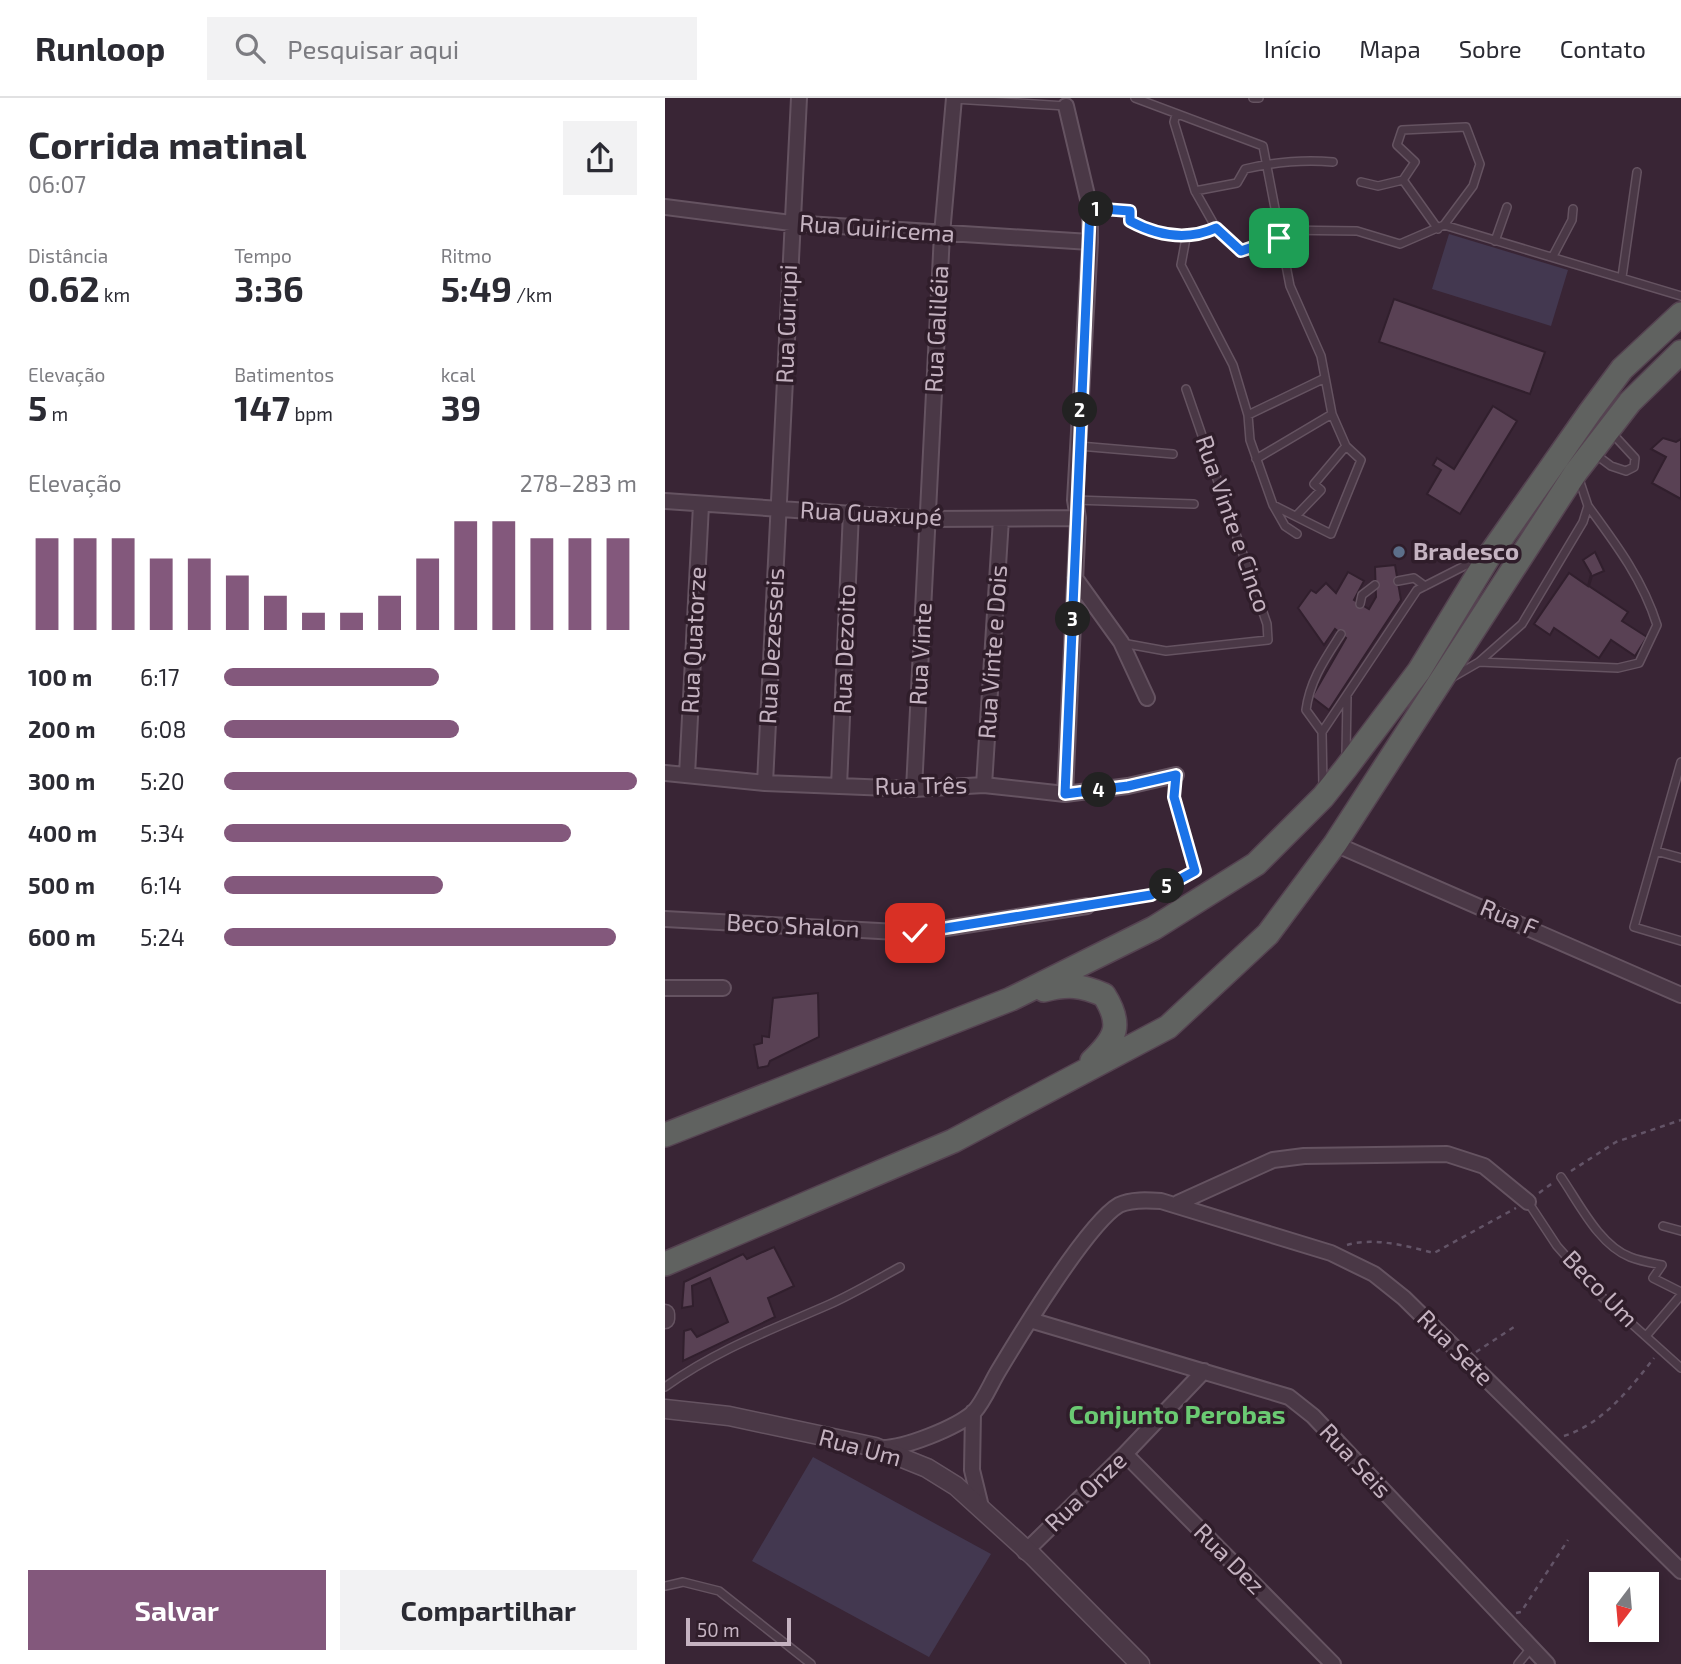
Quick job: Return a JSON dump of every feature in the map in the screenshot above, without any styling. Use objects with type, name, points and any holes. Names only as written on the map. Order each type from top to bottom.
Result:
[{"type":"highway","points":[[665,1135],[1011,999],[1154,928],[1256,864],[1323,797],[1419,671],[1490,553],[1622,369],[1681,314]]},
{"type":"highway","points":[[665,1264],[953,1141],[1168,1027],[1268,933],[1335,844],[1438,687],[1491,598],[1576,472],[1630,402],[1681,352]]},
{"type":"highway","points":[[1011,999],[1066,984],[1082,986],[1104,995],[1116,1022],[1111,1043],[1077,1075]]},
{"type":"street","name":"Rua Gurupi","points":[[779,509],[799,98]]},
{"type":"street","name":"Rua Galiléia","points":[[927,519],[942,234],[954,98]]},
{"type":"street","points":[[1065,794],[1078,518],[1075,500],[1090,242],[1090,208],[1066,106]]},
{"type":"street","name":"Rua Guiricema","points":[[665,207],[792,223],[1090,242]]},
{"type":"street","name":"Rua Guaxupé","points":[[665,501],[927,519],[1078,518]]},
{"type":"street","name":"Rua Quatorze","points":[[687,775],[701,505]]},
{"type":"street","name":"Rua Dezesseis","points":[[765,783],[779,509]]},
{"type":"street","name":"Rua Dezoito","points":[[839,786],[851,512]]},
{"type":"street","name":"Rua Vinte","points":[[914,789],[927,519]]},
{"type":"street","name":"Rua Vinte e Dois","points":[[984,785],[1001,519]]},
{"type":"street","points":[[1075,578],[1121,642],[1147,698]]},
{"type":"street","name":"Rua Três","points":[[665,773],[765,783],[914,789],[984,785],[1065,794],[1128,786],[1176,775]]},
{"type":"street","name":"Rua F","points":[[1335,844],[1681,995]]},
{"type":"street","name":"Beco Shalon","points":[[665,919],[915,933],[1087,906]]},
{"type":"street","points":[[665,988],[723,988]]},
{"type":"street","name":"Rua Sete","points":[[1178,1203],[1273,1160],[1304,1156],[1447,1154],[1484,1166],[1528,1202]]},
{"type":"street","name":"Rua Sete","points":[[982,1512],[972,1470],[974,1412],[1030,1320],[1101,1221],[1120,1205],[1146,1199],[1178,1203],[1331,1253],[1374,1274],[1404,1298],[1466,1358],[1681,1572]]},
{"type":"street","name":"Rua Seis","points":[[1030,1320],[1289,1396],[1313,1416],[1547,1664]]},
{"type":"street","name":"Rua Onze","points":[[1025,1552],[1125,1454],[1203,1371]]},
{"type":"street","name":"Rua Um","points":[[665,1409],[729,1416],[875,1447],[927,1468],[956,1486],[1140,1664]]},
{"type":"street","points":[[875,1447],[894,1449],[915,1443],[974,1412]]},
{"type":"street","name":"Rua Dez","points":[[1125,1454],[1333,1664]]},
{"type":"street","name":"Rua Um","points":[[1025,1552],[1027,1561],[1129,1664]]},
{"type":"lane","points":[[954,98],[1066,106]]},
{"type":"lane","points":[[1135,98],[1263,146],[1290,286],[1321,356],[1332,414],[1346,446],[1361,460],[1331,534],[1273,505]]},
{"type":"lane","points":[[1253,98],[1259,98]]},
{"type":"lane","points":[[1176,114],[1174,122],[1195,191],[1216,228],[1241,251],[1278,234],[1357,231],[1400,244],[1441,227],[1473,186],[1480,164],[1466,127],[1402,130],[1397,145],[1415,162],[1403,180],[1378,186],[1361,182]]},
{"type":"lane","points":[[1195,191],[1237,183],[1245,169],[1265,164],[1299,159],[1332,162]]},
{"type":"lane","points":[[1622,277],[1637,172]]},
{"type":"lane","points":[[1403,180],[1441,227],[1553,256],[1681,296]]},
{"type":"lane","points":[[1495,241],[1507,207]]},
{"type":"lane","points":[[1090,208],[1130,211],[1130,221],[1141,227],[1186,239],[1216,228]]},
{"type":"lane","points":[[1553,256],[1573,220],[1573,209]]},
{"type":"lane","points":[[1186,239],[1181,265],[1233,365],[1248,415],[1250,440],[1273,505],[1285,526],[1297,534]]},
{"type":"lane","points":[[1248,415],[1325,378]]},
{"type":"lane","name":"Rua Vinte e Cinco","points":[[1121,642],[1166,651],[1268,640],[1267,624],[1186,389]]},
{"type":"lane","points":[[1256,459],[1332,414]]},
{"type":"lane","points":[[1592,451],[1611,466],[1626,471],[1635,467],[1635,458],[1609,429]]},
{"type":"lane","points":[[1079,446],[1173,454]]},
{"type":"lane","points":[[1297,515],[1321,491],[1314,484],[1346,446]]},
{"type":"lane","points":[[1479,662],[1618,668],[1639,663],[1657,625],[1650,603],[1627,558],[1588,506],[1576,472]]},
{"type":"lane","points":[[1075,500],[1195,504]]},
{"type":"lane","points":[[1438,687],[1479,662],[1522,624],[1583,523],[1588,506]]},
{"type":"lane","points":[[1322,732],[1417,590],[1490,553]]},
{"type":"lane","points":[[1398,581],[1414,578],[1425,586]]},
{"type":"lane","points":[[1360,604],[1362,595],[1375,585]]},
{"type":"lane","points":[[1323,797],[1322,732],[1306,710],[1308,693],[1315,674],[1341,634]]},
{"type":"lane","points":[[1346,768],[1347,696]]},
{"type":"lane","points":[[1681,762],[1635,928],[1681,941]]},
{"type":"lane","points":[[1656,852],[1681,858]]},
{"type":"lane","points":[[1561,1177],[1618,1251],[1631,1258],[1663,1265],[1653,1278],[1681,1293],[1646,1336]]},
{"type":"lane","name":"Beco Um","points":[[1528,1202],[1557,1246],[1593,1287],[1681,1368]]},
{"type":"lane","points":[[1663,1226],[1681,1231]]},
{"type":"lane","points":[[665,1387],[691,1368],[753,1335],[830,1304],[900,1267]]},
{"type":"lane","points":[[665,1586],[683,1582],[719,1591],[811,1664]]},
{"type":"lane","points":[[1518,1664],[1531,1647]]},
{"type":"path","points":[[1176,775],[1174,797],[1195,871],[1212,894]]},
{"type":"path","points":[[1087,906],[1151,895],[1195,871]]},
{"type":"path","points":[[1466,1358],[1514,1327]]},
{"type":"path","points":[[1549,1440],[1587,1429],[1635,1382],[1661,1350]]},
{"type":"path","points":[[1502,1618],[1521,1612],[1568,1540]]},
{"type":"shaded area","points":[[1449,234],[1568,270],[1551,326],[1432,289]]},
{"type":"shaded area","points":[[813,1457],[991,1554],[929,1657],[752,1561]]},
{"type":"building","points":[[1394,299],[1545,352],[1530,394],[1379,342]]},
{"type":"building","points":[[1493,406],[1517,421],[1460,514],[1427,494],[1441,470],[1433,465],[1437,458],[1454,469]]},
{"type":"building","points":[[1663,438],[1676,442],[1681,439],[1681,499],[1652,483],[1666,457],[1651,449]]},
{"type":"building","points":[[1595,552],[1604,571],[1592,576],[1589,586],[1628,612],[1622,621],[1647,637],[1635,656],[1611,640],[1599,658],[1554,628],[1550,635],[1534,624],[1569,573],[1588,586],[1591,574],[1583,560]]},
{"type":"building","points":[[1395,565],[1401,600],[1329,710],[1312,697],[1346,638],[1335,629],[1324,645],[1298,608],[1311,590],[1316,593],[1326,583],[1336,593],[1348,572],[1364,581],[1354,600],[1369,609],[1376,597],[1375,567]]},
{"type":"building","points":[[818,993],[819,1037],[770,1061],[768,1066],[758,1068],[754,1045],[762,1043],[762,1036],[769,1037],[773,998]]},
{"type":"building","points":[[774,1247],[794,1286],[768,1298],[775,1317],[683,1361],[684,1331],[691,1329],[697,1337],[728,1322],[710,1278],[692,1286],[693,1306],[682,1308],[684,1282],[743,1254],[747,1259]]},
{"type":"place","name":"Bradesco","points":[[1399,552]]},
{"type":"district","name":"Conjunto Perobas","points":[[1177,1415]]},
{"type":"route","points":[[915,933],[1151,895],[1195,871],[1174,797],[1176,775],[1128,786],[1065,794],[1078,518],[1075,500],[1090,208],[1130,211],[1130,221],[1141,227],[1186,239],[1216,228],[1241,251],[1279,238]]}]
